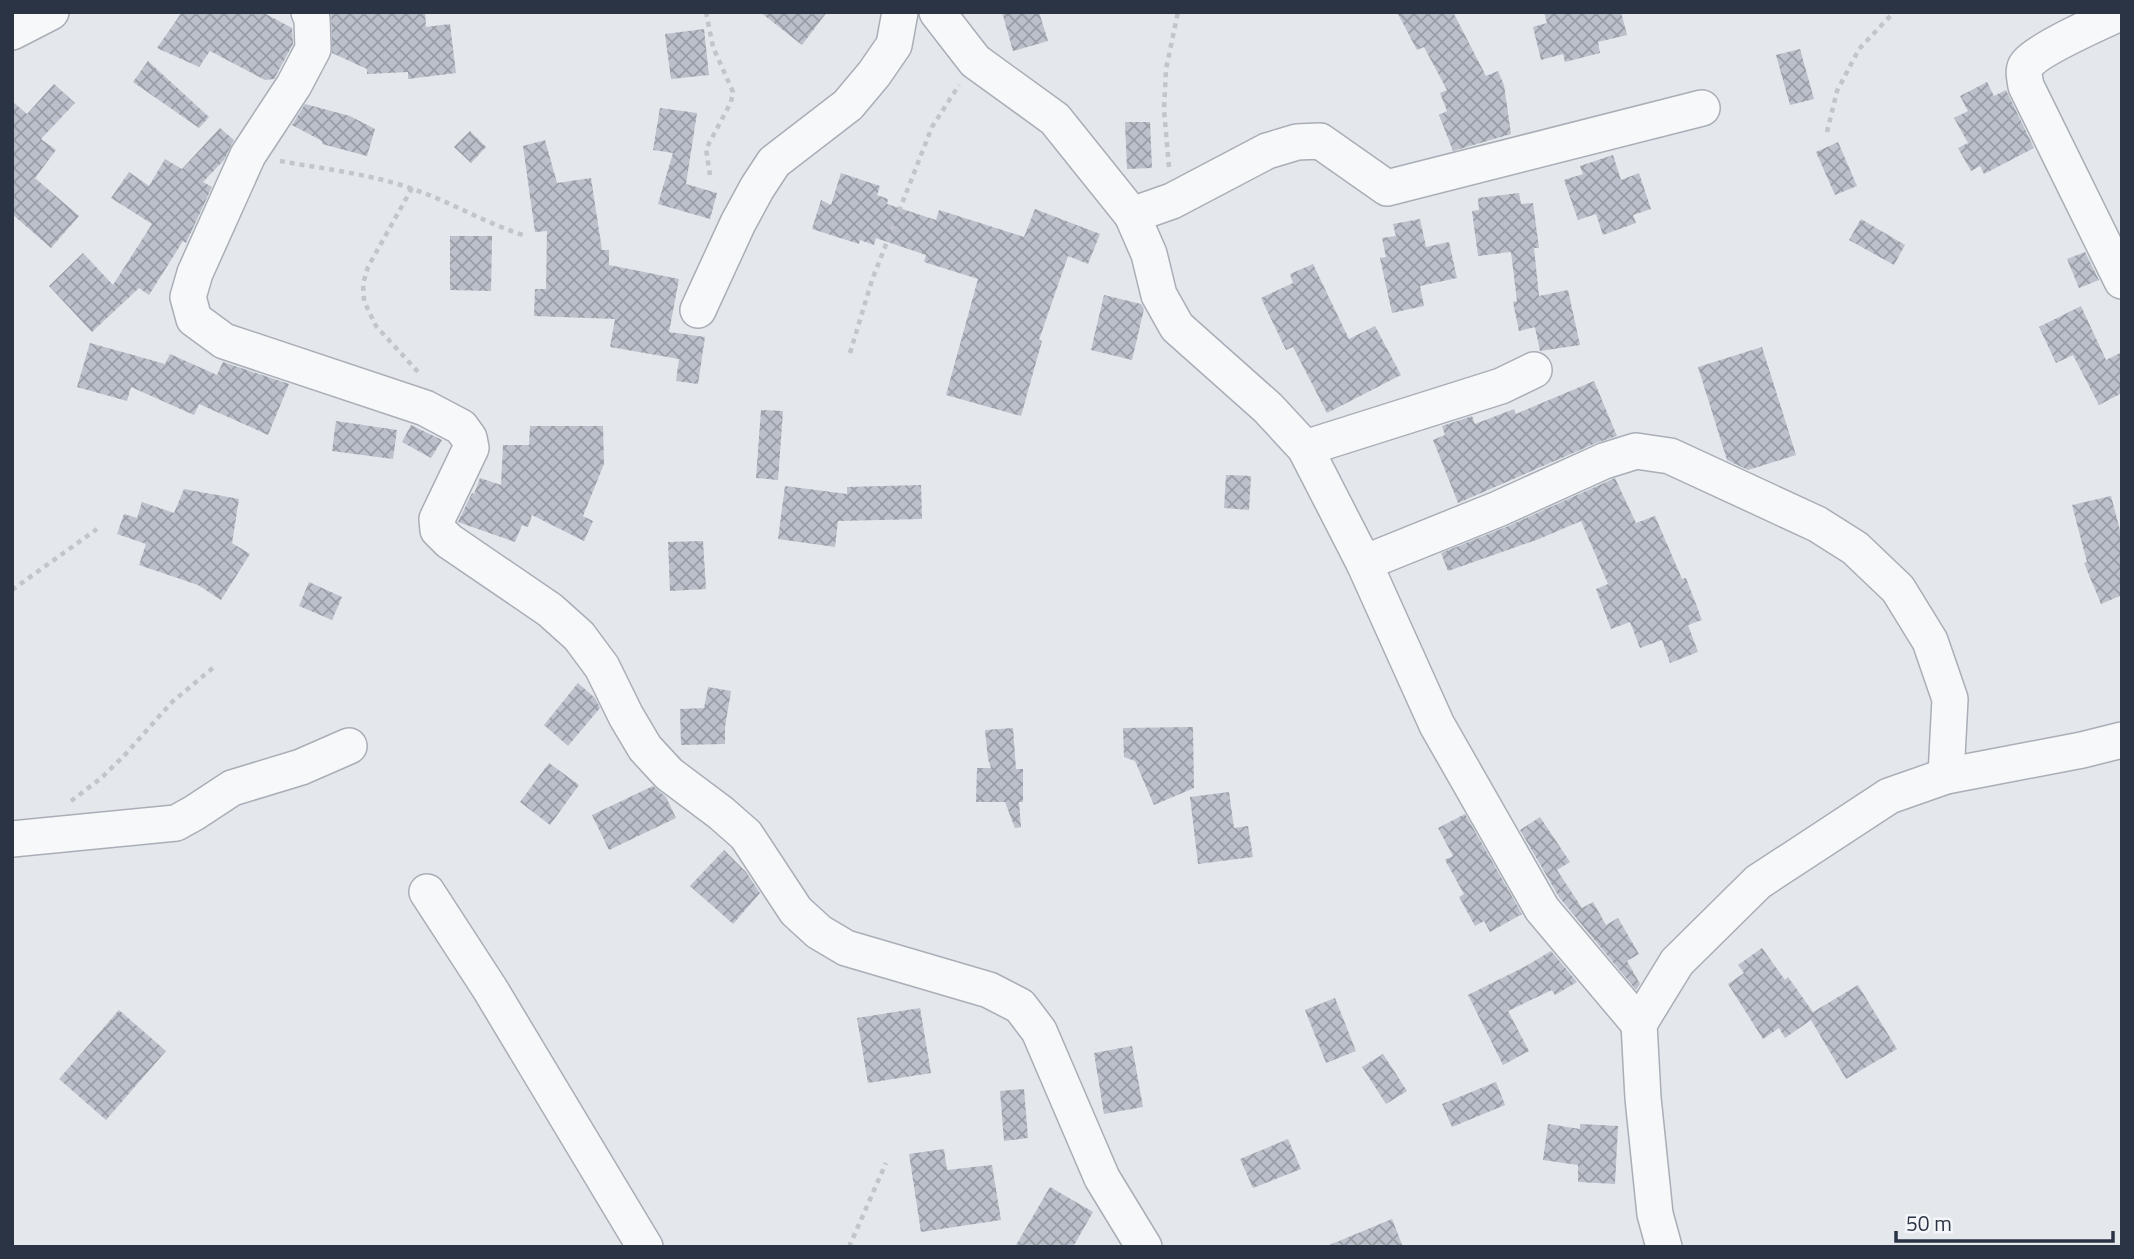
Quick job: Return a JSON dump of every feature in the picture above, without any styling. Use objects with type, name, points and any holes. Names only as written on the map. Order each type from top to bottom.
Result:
[{"type":"street","points":[[12,32],[51,12]]},
{"type":"street","points":[[309,12],[312,19],[313,49],[294,85],[248,155],[195,273],[188,297],[194,319],[224,341],[425,408],[461,427],[469,438],[471,448],[437,519],[438,530],[449,541],[550,610],[579,636],[602,667],[645,748],[670,774],[747,835],[796,911],[818,932],[846,948],[989,990],[1020,1006],[1040,1031],[1102,1178],[1144,1247]]},
{"type":"street","points":[[698,310],[737,223],[774,162],[848,105],[894,45],[900,12]]},
{"type":"street","points":[[937,12],[975,61],[1055,119],[1132,215],[1149,254],[1159,295],[1177,327],[1268,408],[1305,448],[1364,564],[1437,725],[1542,909],[1639,1024]]},
{"type":"street","points":[[2122,12],[2046,50],[2026,65],[2024,73],[2026,86],[2122,281]]},
{"type":"street","points":[[1132,215],[1172,201],[1267,151],[1297,142],[1320,141],[1387,188],[1702,108]]},
{"type":"street","points":[[1305,448],[1501,386],[1534,370]]},
{"type":"street","points":[[1364,564],[1498,509],[1604,461],[1636,452],[1670,456],[1817,524],[1855,548],[1898,589],[1930,641],[1950,699],[1946,776]]},
{"type":"street","points":[[1664,1247],[1655,1214],[1643,1098],[1639,1024],[1677,962],[1758,882],[1889,796],[1946,776],[2122,740]]},
{"type":"street","points":[[12,839],[176,823],[232,788],[301,767],[349,746]]},
{"type":"street","points":[[427,892],[490,989],[645,1247]]},
{"type":"path","points":[[706,12],[713,47],[733,92],[731,102],[706,149],[710,175]]},
{"type":"path","points":[[1172,201],[1164,110],[1166,69],[1178,12]]},
{"type":"path","points":[[1828,132],[1837,91],[1859,49],[1894,12]]},
{"type":"path","points":[[850,353],[872,281],[932,127],[975,61]]},
{"type":"path","points":[[248,155],[412,188],[500,228],[523,235]]},
{"type":"path","points":[[412,188],[369,267],[363,284],[364,302],[376,326],[415,366],[424,380],[428,392],[425,408]]},
{"type":"path","points":[[12,590],[97,529]]},
{"type":"path","points":[[69,802],[124,757],[172,702],[214,667]]},
{"type":"path","points":[[849,1247],[886,1163]]},
{"type":"building","points":[[182,12],[262,12],[292,28],[293,44],[274,79],[265,80],[210,51],[199,67],[157,48]]},
{"type":"building","points":[[331,12],[425,12],[426,27],[450,24],[456,73],[408,79],[408,72],[367,74],[367,69],[332,53]]},
{"type":"building","points":[[760,12],[827,12],[802,45]]},
{"type":"building","points":[[1002,12],[1039,12],[1048,41],[1013,51]]},
{"type":"building","points":[[1397,12],[1453,12],[1486,76],[1498,71],[1504,85],[1511,134],[1453,151],[1439,115],[1447,111],[1440,93],[1447,90],[1424,47],[1417,50]]},
{"type":"building","points":[[1544,12],[1621,12],[1627,35],[1598,42],[1600,53],[1565,62],[1563,54],[1541,60],[1533,27],[1547,23]]},
{"type":"building","points":[[704,29],[709,75],[671,79],[665,34]]},
{"type":"building","points":[[1800,49],[1814,99],[1790,105],[1776,55]]},
{"type":"building","points":[[148,61],[209,117],[199,128],[133,82]]},
{"type":"building","points":[[1987,82],[1994,96],[2006,90],[2034,148],[1984,174],[1980,166],[1971,171],[1958,148],[1968,143],[1954,118],[1968,111],[1960,96]]},
{"type":"building","points":[[54,84],[75,103],[41,139],[56,150],[35,178],[79,216],[51,248],[12,214],[12,101],[27,114]]},
{"type":"building","points":[[305,104],[350,116],[375,129],[367,156],[322,144],[322,141],[292,125]]},
{"type":"building","points":[[660,108],[697,113],[686,184],[717,193],[710,219],[658,204],[673,153],[653,150]]},
{"type":"building","points":[[1125,122],[1150,122],[1152,168],[1127,169]]},
{"type":"building","points":[[220,128],[234,140],[224,160],[203,182],[212,187],[186,243],[183,241],[149,295],[139,288],[92,332],[49,286],[83,253],[113,285],[152,224],[111,198],[129,172],[149,186],[165,159],[182,169]]},
{"type":"building","points":[[470,131],[486,147],[471,163],[454,147]]},
{"type":"building","points":[[545,140],[557,183],[591,178],[602,250],[609,250],[609,265],[679,279],[669,332],[705,337],[698,384],[676,381],[679,359],[610,347],[615,319],[534,316],[535,289],[546,289],[547,231],[535,232],[523,146]]},
{"type":"building","points":[[1838,142],[1857,186],[1835,195],[1816,152]]},
{"type":"building","points":[[1613,155],[1621,180],[1639,173],[1651,209],[1633,215],[1636,223],[1603,235],[1596,214],[1578,220],[1564,180],[1583,174],[1580,166]]},
{"type":"building","points":[[841,173],[880,186],[877,195],[888,199],[887,204],[936,220],[939,210],[1024,237],[1035,209],[1100,234],[1088,264],[1068,256],[1039,340],[1042,341],[1021,416],[946,395],[978,279],[924,262],[926,255],[876,238],[874,245],[860,240],[859,244],[812,229],[821,200],[831,205]]},
{"type":"building","points":[[1519,193],[1521,204],[1533,203],[1539,248],[1534,248],[1539,296],[1568,290],[1580,345],[1540,351],[1535,327],[1519,331],[1513,302],[1517,301],[1511,252],[1478,256],[1472,211],[1479,210],[1478,198]]},
{"type":"building","points":[[1420,219],[1426,247],[1449,242],[1457,278],[1420,286],[1424,306],[1392,313],[1380,258],[1386,257],[1382,238],[1396,236],[1393,224]]},
{"type":"building","points":[[1861,219],[1905,245],[1894,265],[1849,240]]},
{"type":"building","points":[[450,236],[492,236],[491,291],[450,290]]},
{"type":"building","points":[[2085,252],[2099,280],[2079,288],[2067,259]]},
{"type":"building","points":[[1313,264],[1349,339],[1375,326],[1401,375],[1327,413],[1293,347],[1286,350],[1261,298],[1293,283],[1290,274]]},
{"type":"building","points":[[1104,295],[1141,304],[1144,309],[1132,360],[1091,350]]},
{"type":"building","points":[[2081,306],[2106,360],[2122,352],[2122,393],[2099,405],[2073,355],[2056,363],[2039,327]]},
{"type":"building","points":[[90,343],[165,364],[170,354],[217,375],[223,362],[289,384],[268,435],[199,404],[194,415],[131,387],[127,401],[77,387]]},
{"type":"building","points":[[1762,347],[1796,455],[1748,470],[1727,460],[1698,367]]},
{"type":"building","points":[[1594,381],[1617,436],[1458,503],[1433,440],[1445,435],[1442,426],[1472,416],[1475,424],[1514,409],[1516,414]]},
{"type":"building","points":[[761,410],[783,411],[778,480],[756,478]]},
{"type":"building","points":[[336,421],[397,430],[393,459],[332,451]]},
{"type":"building","points":[[411,425],[442,440],[431,458],[402,442]]},
{"type":"building","points":[[530,426],[603,426],[604,464],[583,516],[593,521],[584,541],[532,515],[528,527],[522,525],[515,542],[458,522],[480,478],[501,485],[503,445],[529,445]]},
{"type":"building","points":[[1226,475],[1251,476],[1249,510],[1224,508]]},
{"type":"building","points":[[1615,478],[1636,523],[1655,516],[1682,579],[1686,578],[1702,620],[1688,625],[1698,652],[1670,663],[1662,640],[1640,648],[1630,622],[1611,629],[1596,589],[1608,584],[1581,521],[1448,571],[1441,553]]},
{"type":"building","points":[[921,485],[922,519],[838,521],[835,547],[778,539],[785,486],[847,494],[847,487]]},
{"type":"building","points":[[184,489],[239,499],[232,543],[250,554],[221,600],[198,585],[139,565],[146,544],[117,534],[124,514],[137,518],[142,502],[174,513]]},
{"type":"building","points":[[2111,496],[2122,538],[2122,595],[2101,604],[2084,563],[2087,562],[2072,505]]},
{"type":"building","points":[[703,541],[706,589],[670,591],[668,542]]},
{"type":"building","points":[[309,582],[342,597],[332,620],[299,606]]},
{"type":"building","points":[[578,683],[595,698],[600,708],[568,746],[544,725]]},
{"type":"building","points":[[708,687],[731,691],[725,744],[681,745],[680,709],[704,708]]},
{"type":"building","points":[[1193,727],[1194,788],[1154,805],[1135,761],[1124,757],[1123,728]]},
{"type":"building","points":[[1013,728],[1016,769],[1023,769],[1023,802],[1019,802],[1021,827],[1015,828],[1005,802],[976,802],[977,768],[991,768],[985,730]]},
{"type":"building","points":[[549,763],[579,785],[550,825],[520,802]]},
{"type":"building","points":[[653,786],[666,797],[676,818],[609,850],[592,815]]},
{"type":"building","points":[[1229,792],[1234,828],[1248,826],[1253,857],[1198,864],[1190,797]]},
{"type":"building","points":[[1465,814],[1522,914],[1490,932],[1484,921],[1475,926],[1459,897],[1464,894],[1445,860],[1453,856],[1438,828]]},
{"type":"building","points":[[1540,817],[1570,862],[1557,870],[1582,908],[1593,902],[1606,925],[1618,918],[1639,954],[1627,961],[1640,984],[1636,990],[1559,897],[1520,830]]},
{"type":"building","points":[[724,850],[746,872],[760,893],[733,924],[690,886]]},
{"type":"building","points":[[1762,948],[1785,980],[1788,977],[1813,1012],[1858,985],[1897,1049],[1846,1079],[1811,1020],[1785,1038],[1779,1028],[1763,1039],[1728,984],[1744,973],[1738,965]]},
{"type":"building","points":[[1551,951],[1577,982],[1555,995],[1552,990],[1508,1011],[1529,1051],[1503,1065],[1468,995]]},
{"type":"building","points":[[1335,998],[1356,1051],[1326,1063],[1305,1010]]},
{"type":"building","points":[[920,1008],[931,1073],[868,1083],[857,1018]]},
{"type":"building","points":[[119,1010],[166,1051],[106,1120],[59,1079]]},
{"type":"building","points":[[1132,1046],[1143,1107],[1104,1114],[1094,1053]]},
{"type":"building","points":[[1383,1054],[1407,1091],[1386,1104],[1362,1067]]},
{"type":"building","points":[[1496,1082],[1505,1105],[1452,1127],[1442,1104]]},
{"type":"building","points":[[1024,1089],[1028,1138],[1004,1141],[1000,1091]]},
{"type":"building","points":[[1548,1124],[1580,1129],[1580,1124],[1618,1126],[1615,1184],[1578,1182],[1578,1165],[1543,1160]]},
{"type":"building","points":[[1288,1139],[1301,1169],[1253,1188],[1240,1159]]},
{"type":"building","points":[[944,1149],[947,1170],[992,1165],[1001,1220],[921,1232],[909,1154]]},
{"type":"building","points":[[1050,1187],[1093,1212],[1073,1247],[1015,1247]]},
{"type":"building","points":[[1392,1219],[1403,1247],[1327,1247],[1327,1246]]}]
